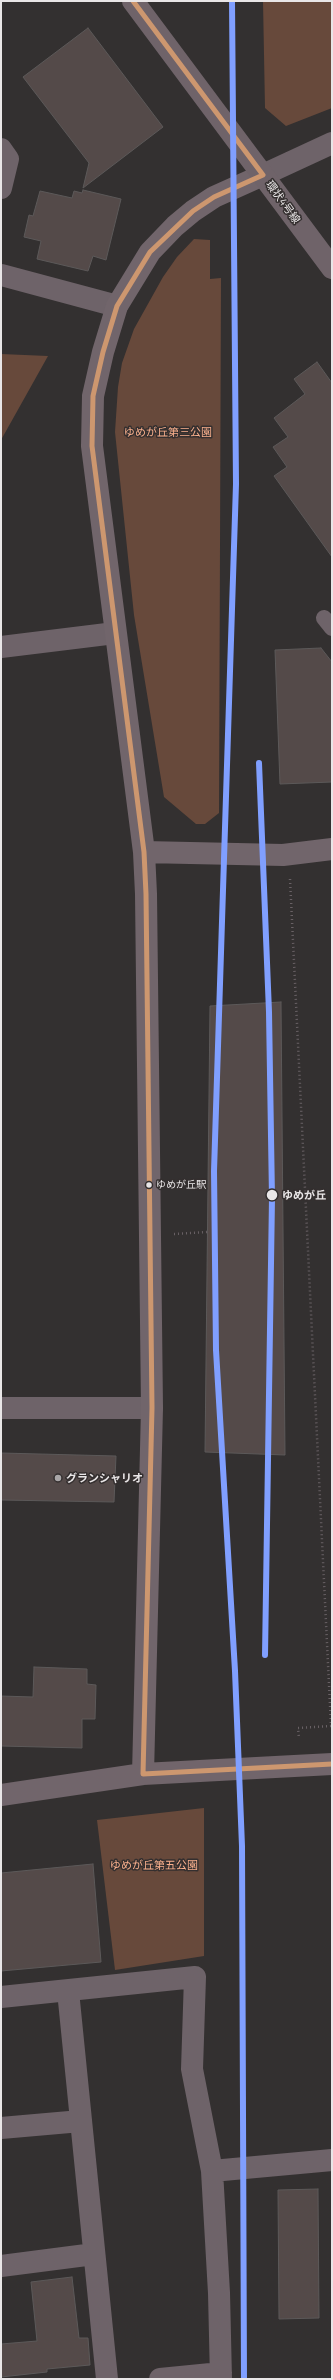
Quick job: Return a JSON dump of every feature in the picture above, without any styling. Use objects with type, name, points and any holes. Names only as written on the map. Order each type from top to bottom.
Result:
[{"type":"main road","name":"環状4号線","points":[[134,1],[332,268]]},
{"type":"street","points":[[143,1774],[152,1408],[152,1235],[144,852],[92,446],[93,396],[103,352],[117,306],[150,252],[175,226],[214,197],[332,143]]},
{"type":"street","points":[[1,149],[8,160],[1,188]]},
{"type":"street","points":[[1,275],[117,306]]},
{"type":"street","points":[[1,647],[115,633]]},
{"type":"street","points":[[144,852],[283,855],[332,849]]},
{"type":"street","points":[[1,1408],[152,1408]]},
{"type":"street","points":[[1,1795],[143,1774],[332,1764]]},
{"type":"street","points":[[1,1997],[68,1991],[195,1976],[192,2069],[212,2171],[219,2293],[221,2376],[160,2379]]},
{"type":"street","points":[[68,1991],[107,2379]]},
{"type":"street","points":[[1,2128],[81,2121]]},
{"type":"street","points":[[212,2171],[332,2160]]},
{"type":"street","points":[[1,2266],[94,2254]]},
{"type":"path","points":[[290,876],[331,1726],[298,1728],[299,1738]]},
{"type":"path","points":[[152,1235],[208,1232]]},
{"type":"green space","points":[[263,1],[332,1],[332,108],[286,126],[265,108]]},
{"type":"green space","name":"ゆめが丘第三公園","points":[[194,239],[210,240],[210,279],[221,278],[219,813],[205,824],[196,824],[164,797],[134,615],[115,432],[118,387],[122,363],[134,329],[163,277],[177,257]]},
{"type":"green space","points":[[1,354],[48,356],[1,440]]},
{"type":"green space","name":"ゆめが丘第五公園","points":[[204,1808],[204,1956],[115,1970],[97,1820]]},
{"type":"building","points":[[88,28],[163,127],[83,188],[89,163],[23,77]]},
{"type":"building","points":[[83,190],[121,199],[106,260],[93,256],[88,271],[37,259],[41,241],[24,237],[29,215],[33,216],[40,191],[72,198],[74,191],[82,193]]},
{"type":"building","points":[[317,362],[332,383],[332,557],[274,476],[287,467],[273,447],[288,437],[274,418],[305,394],[294,379]]},
{"type":"building","points":[[321,648],[332,662],[332,782],[280,784],[275,650]]},
{"type":"building","points":[[281,1002],[285,1455],[205,1452],[210,1006]]},
{"type":"building","name":"グランシャリオ","points":[[1,1453],[116,1456],[114,1502],[1,1500]]},
{"type":"building","points":[[34,1667],[87,1669],[87,1684],[96,1685],[95,1719],[82,1719],[82,1748],[1,1746],[1,1696],[33,1697]]},
{"type":"building","points":[[93,1864],[101,1962],[1,1971],[1,1873]]},
{"type":"building","points":[[318,2189],[319,2318],[279,2319],[278,2190]]},
{"type":"building","points":[[72,2277],[79,2338],[88,2338],[90,2365],[47,2369],[47,2372],[1,2377],[1,2344],[37,2341],[31,2282]]},
{"type":"transit line","points":[[133,1],[263,175],[214,197],[193,211],[150,252],[117,306],[103,352],[93,396],[92,446],[144,852],[146,894],[152,1408],[143,1774],[332,1764]]},
{"type":"transit line","points":[[232,1],[236,484],[214,1171],[216,1350],[235,1671],[242,1846],[244,2379]]},
{"type":"transit line","points":[[259,763],[269,1012],[272,1198],[265,1655]]},
{"type":"place","name":"ゆめが丘駅","points":[[149,1185]]},
{"type":"place","name":"ゆめが丘","points":[[272,1195]]},
{"type":"place","name":"グランシャリオ","points":[[58,1478]]}]
